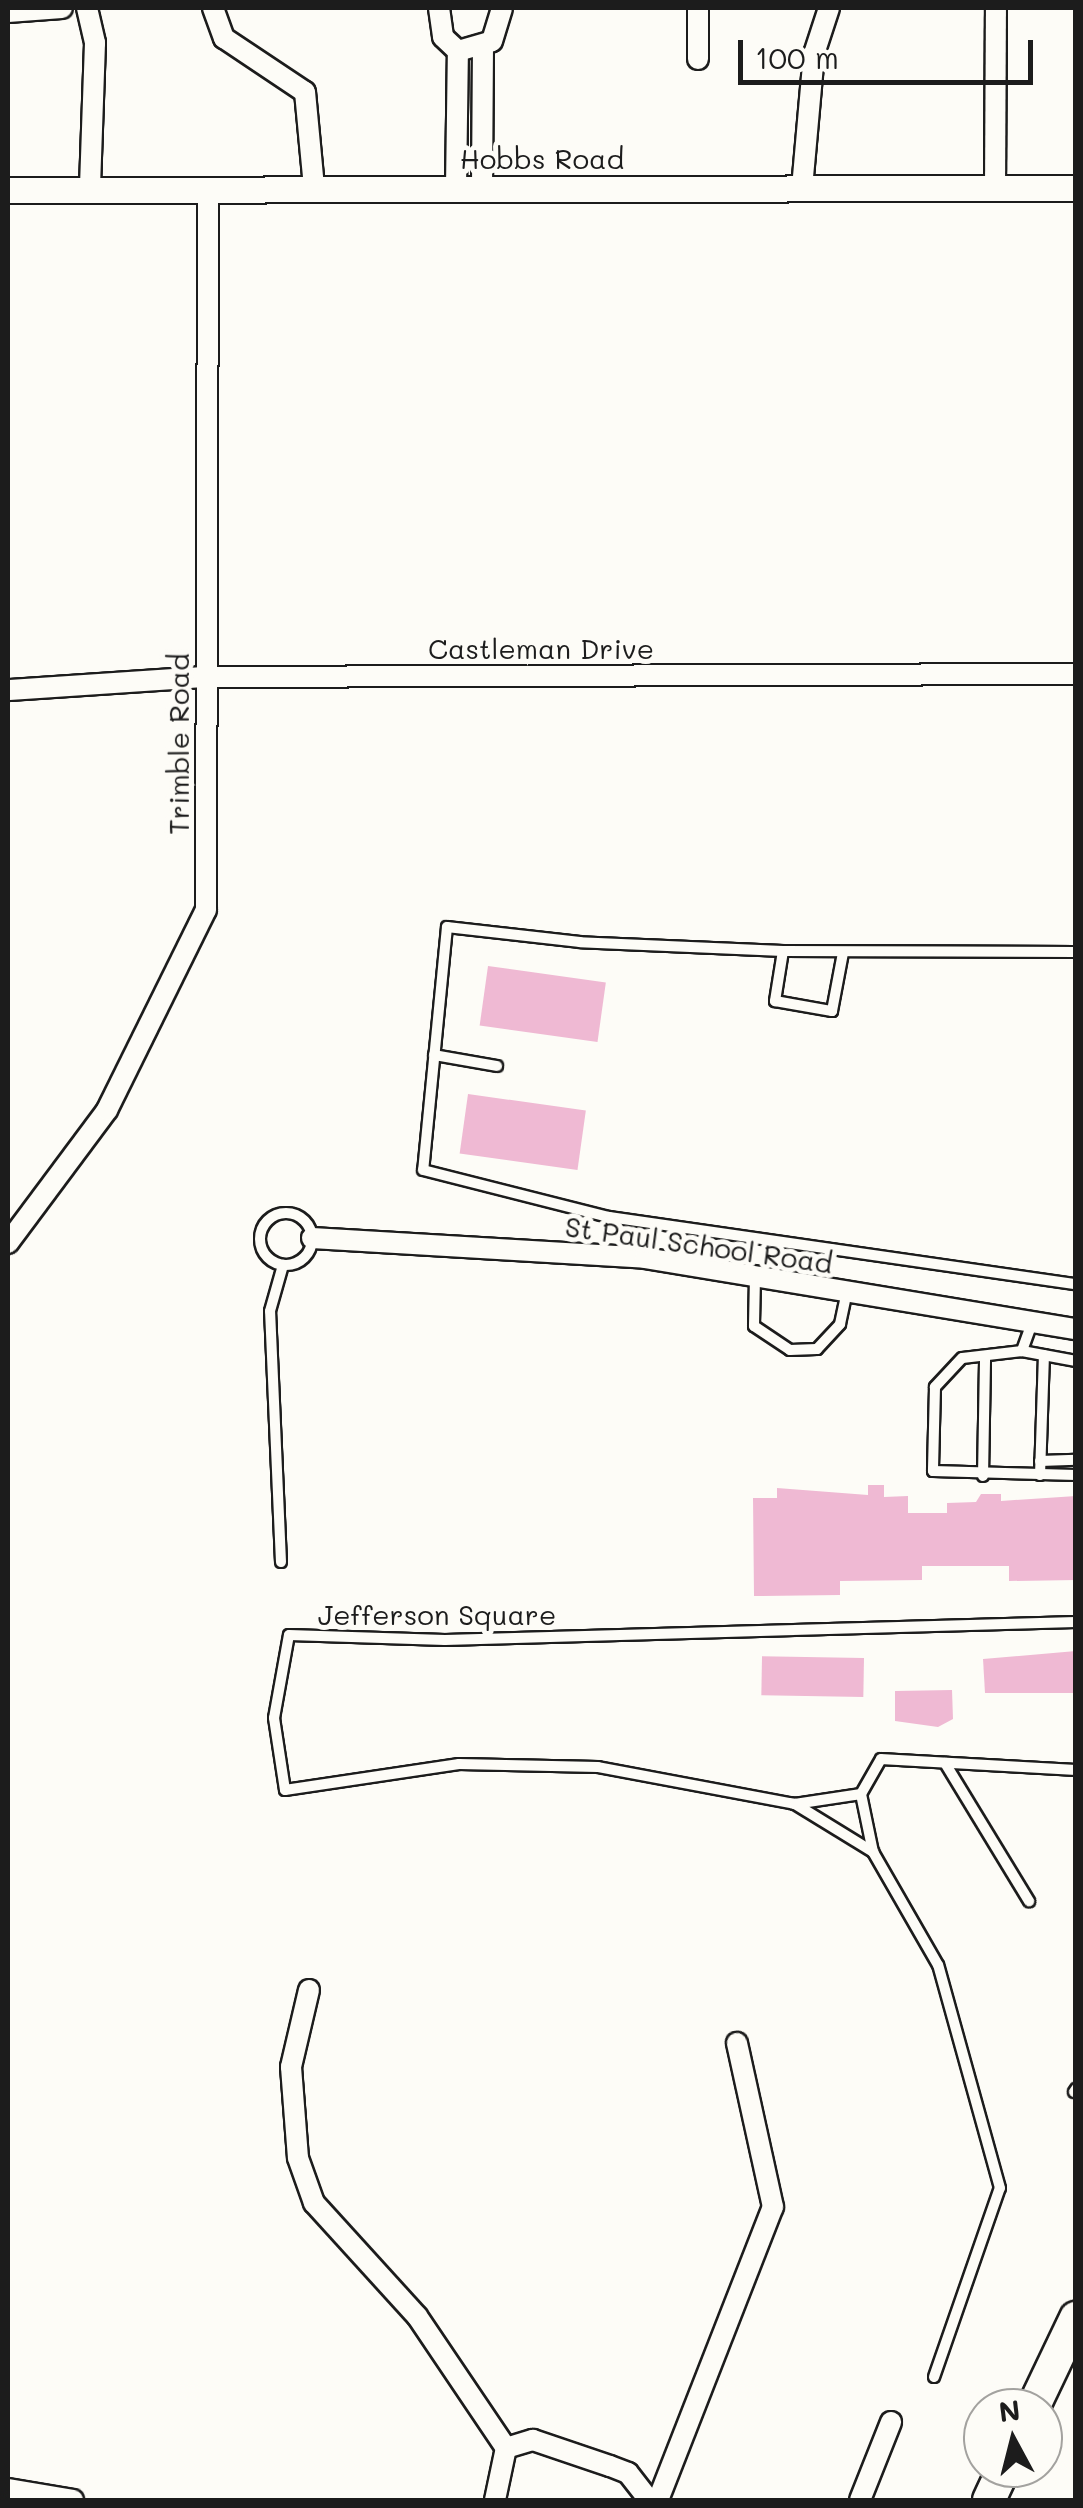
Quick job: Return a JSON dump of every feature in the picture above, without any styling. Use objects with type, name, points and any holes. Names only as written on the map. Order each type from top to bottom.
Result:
[{"type":"main road","points":[[1042,2388],[1076,2318]]},
{"type":"street","points":[[8,12],[62,8]]},
{"type":"street","points":[[87,8],[96,43],[90,189]]},
{"type":"street","points":[[213,8],[224,38],[305,92],[314,188]]},
{"type":"street","points":[[440,8],[444,37],[458,51],[469,188]]},
{"type":"street","points":[[469,188],[482,50],[502,27],[502,8]]},
{"type":"street","points":[[698,8],[698,59]]},
{"type":"street","points":[[802,188],[814,54],[829,8]]},
{"type":"street","points":[[995,190],[996,8]]},
{"type":"street","points":[[458,51],[482,50]]},
{"type":"street","name":"Trimble Road","points":[[8,1243],[107,1110],[206,910],[208,188]]},
{"type":"street","name":"Hobbs Road","points":[[8,190],[1076,188]]},
{"type":"street","name":"Castleman Drive","points":[[8,690],[205,677],[1076,674]]},
{"type":"street","name":"St Paul School Road","points":[[312,1238],[644,1258],[1076,1330]]},
{"type":"street","points":[[308,1990],[291,2067],[298,2158],[314,2203],[417,2316],[506,2448],[495,2500]]},
{"type":"street","points":[[658,2500],[773,2207],[738,2043]]},
{"type":"street","points":[[860,2500],[891,2422]]},
{"type":"street","points":[[506,2448],[533,2440],[610,2466],[628,2473],[649,2500]]},
{"type":"street","points":[[8,2489],[73,2500]]},
{"type":"lane","points":[[1076,952],[782,951],[580,942],[446,927],[423,1170],[609,1217],[1076,1284]]},
{"type":"lane","points":[[782,951],[775,1000],[832,1011],[843,953]]},
{"type":"lane","points":[[434,1055],[496,1066]]},
{"type":"lane","points":[[294,1215],[312,1238],[306,1256],[283,1265],[262,1246],[270,1219],[294,1215]]},
{"type":"lane","points":[[281,1562],[270,1311],[283,1265]]},
{"type":"lane","points":[[755,1276],[754,1326],[790,1350],[817,1350],[840,1324],[846,1292]]},
{"type":"lane","points":[[1022,1351],[1032,1323]]},
{"type":"lane","points":[[1076,1360],[1022,1351],[962,1358],[934,1387],[930,1432],[932,1471],[983,1476],[1076,1475]]},
{"type":"lane","points":[[1040,1475],[1044,1355]]},
{"type":"lane","points":[[983,1476],[985,1356]]},
{"type":"lane","points":[[1040,1461],[1076,1460]]},
{"type":"lane","name":"Jefferson Square","points":[[934,2377],[1000,2188],[938,1965],[872,1852],[861,1794],[795,1804],[598,1767],[459,1764],[285,1790],[274,1718],[289,1635],[445,1640],[1076,1622]]},
{"type":"lane","points":[[861,1794],[882,1759],[1076,1770]]},
{"type":"lane","points":[[945,1763],[1028,1901]]},
{"type":"lane","name":"Jefferson Square","points":[[795,1804],[872,1852]]},
{"type":"building","points":[[488,966],[606,983],[597,1042],[480,1025]]},
{"type":"building","points":[[468,1094],[586,1111],[577,1170],[460,1153]]},
{"type":"building","points":[[868,1485],[884,1485],[884,1497],[908,1496],[908,1513],[947,1513],[947,1503],[976,1502],[981,1494],[1001,1494],[1001,1501],[1076,1496],[1076,1580],[1009,1581],[1009,1566],[922,1566],[922,1580],[840,1581],[840,1595],[754,1596],[753,1498],[777,1498],[777,1488],[868,1495]]},
{"type":"building","points":[[1076,1651],[1076,1693],[985,1693],[983,1659]]},
{"type":"building","points":[[762,1656],[864,1658],[863,1697],[761,1695]]},
{"type":"building","points":[[952,1690],[953,1719],[938,1727],[895,1721],[895,1691]]}]
